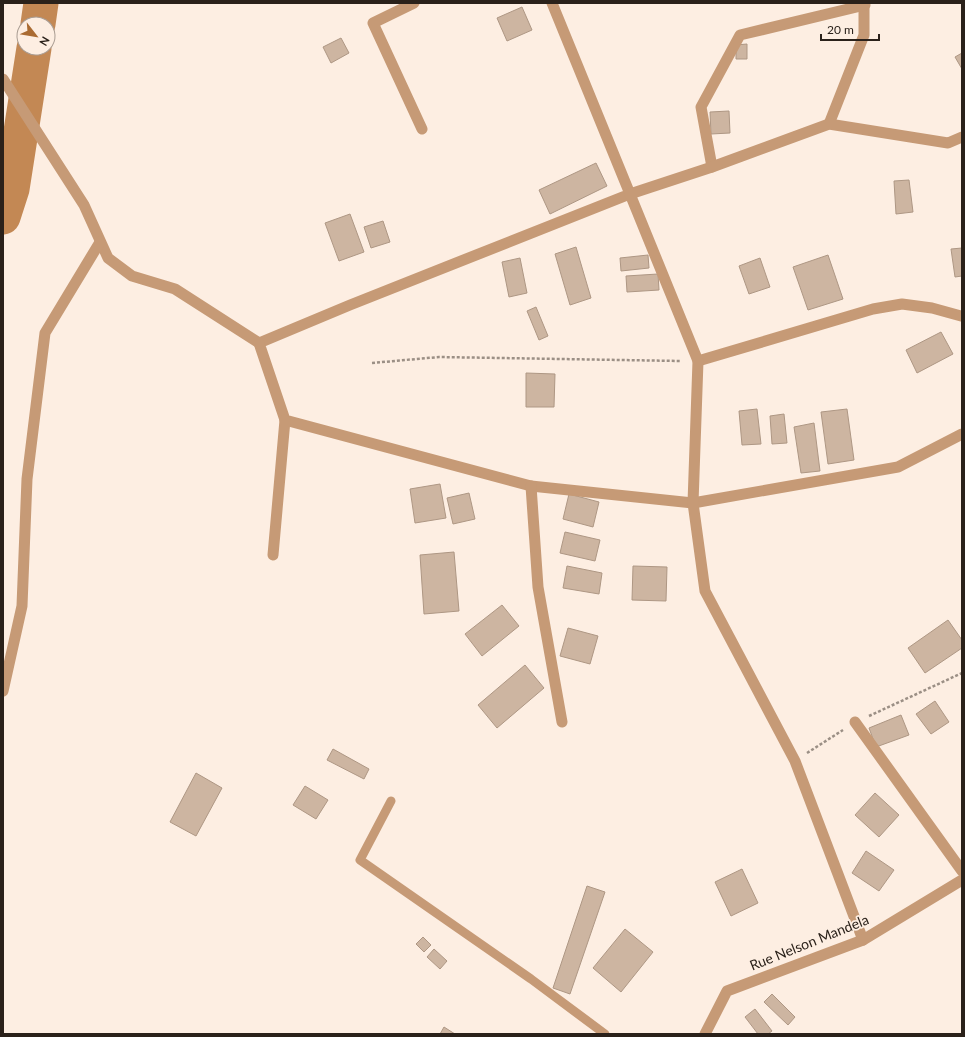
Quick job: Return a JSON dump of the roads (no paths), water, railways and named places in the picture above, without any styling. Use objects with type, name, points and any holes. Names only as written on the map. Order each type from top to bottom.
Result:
[{"type":"street","points":[[414,3],[373,23],[422,129]]},
{"type":"street","points":[[552,3],[698,361],[693,503],[705,591],[795,761],[863,940]]},
{"type":"street","points":[[712,167],[701,107],[740,35],[864,4],[864,35],[829,124]]},
{"type":"street","points":[[3,79],[84,205],[108,258],[132,276],[175,289],[259,344],[285,420],[274,555]]},
{"type":"street","points":[[259,344],[350,305],[630,194],[712,167],[829,124],[948,143],[962,137]]},
{"type":"street","points":[[3,691],[22,606],[27,479],[44,333],[100,242]]},
{"type":"street","points":[[698,361],[881,308],[902,304],[932,308],[961,316]]},
{"type":"street","points":[[285,420],[531,486],[693,503],[898,467],[962,434]]},
{"type":"street","points":[[531,486],[538,587],[562,722]]},
{"type":"street","points":[[855,722],[962,871]]},
{"type":"street","name":"Rue Nelson Mandela","points":[[705,1034],[727,991],[863,940],[962,880]]},
{"type":"lane","points":[[391,801],[360,860],[531,979],[605,1034]]},
{"type":"waterway","points":[[39,16],[41,3]]},
{"type":"waterway","points":[[3,217],[12,189],[33,56]]}]
